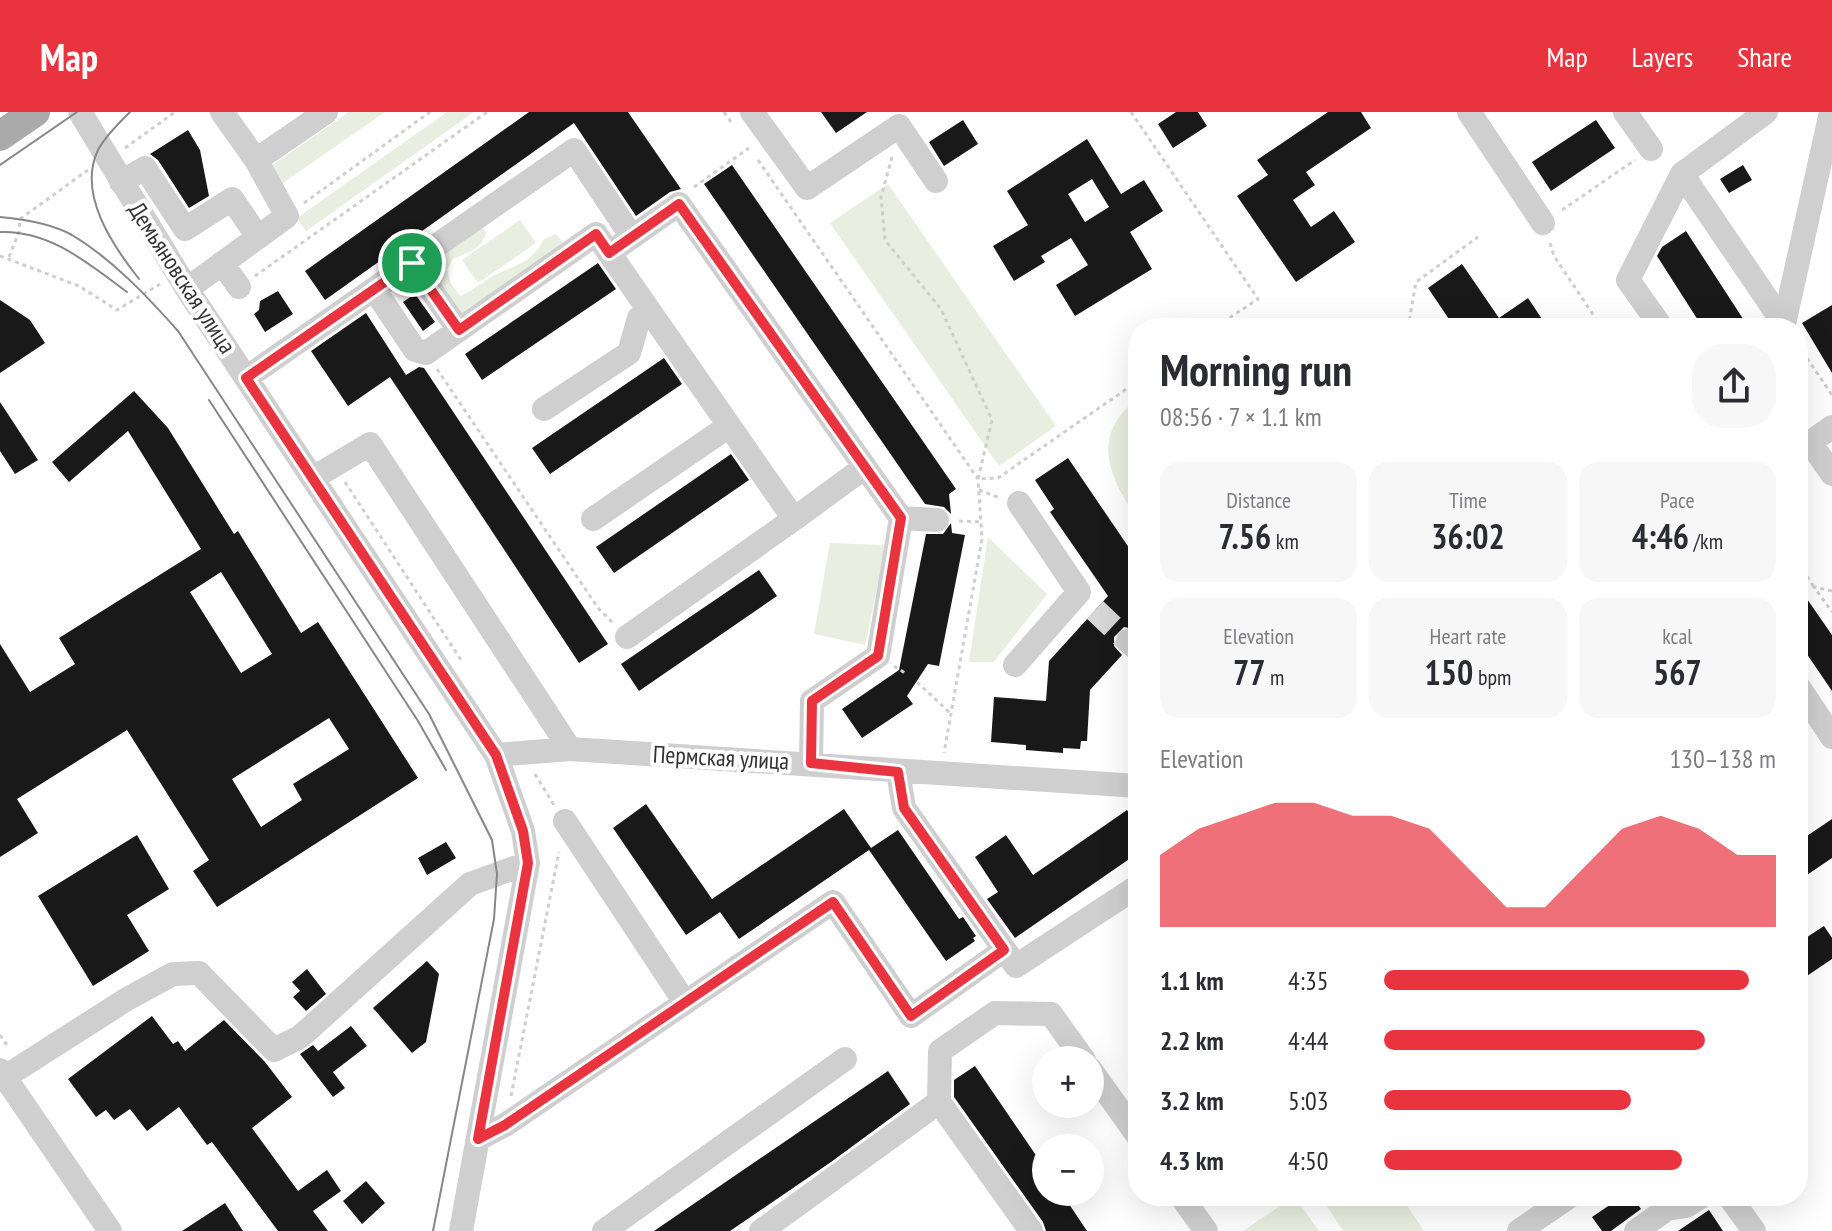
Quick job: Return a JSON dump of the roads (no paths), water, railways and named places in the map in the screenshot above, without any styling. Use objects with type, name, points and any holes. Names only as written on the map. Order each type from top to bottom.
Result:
[{"type":"main road","points":[[0,136],[35,112]]},
{"type":"street","name":"Демьяновская улица","points":[[80,112],[182,281],[496,755],[523,831],[528,863],[461,1231]]},
{"type":"street","points":[[182,281],[222,263],[287,216],[256,160],[222,112]]},
{"type":"street","points":[[256,160],[326,112]]},
{"type":"street","points":[[752,112],[807,188],[895,119],[936,181]]},
{"type":"street","points":[[1469,112],[1543,223]]},
{"type":"street","points":[[1625,112],[1651,149]]},
{"type":"street","points":[[1655,318],[1628,280],[1682,174],[1766,112]]},
{"type":"street","points":[[1785,318],[1831,112]]},
{"type":"street","points":[[246,378],[574,150],[632,237]]},
{"type":"street","points":[[121,182],[145,168],[185,229],[232,199],[258,237]]},
{"type":"street","points":[[1682,174],[1780,318]]},
{"type":"street","points":[[609,253],[679,204],[901,518],[878,656],[812,701],[811,763]]},
{"type":"street","points":[[374,289],[415,350],[426,353],[596,234],[794,519]]},
{"type":"street","points":[[222,263],[239,287]]},
{"type":"street","points":[[412,263],[459,330]]},
{"type":"street","points":[[544,409],[629,353],[639,318],[648,310]]},
{"type":"street","points":[[593,519],[729,426]]},
{"type":"street","points":[[1808,444],[1832,427]]},
{"type":"street","points":[[313,478],[370,444],[570,749]]},
{"type":"street","points":[[1808,451],[1832,474]]},
{"type":"street","points":[[627,637],[865,467]]},
{"type":"street","points":[[1015,665],[1087,601],[1019,503]]},
{"type":"street","points":[[901,518],[944,520]]},
{"type":"street","points":[[1808,701],[1832,737]]},
{"type":"street","name":"Пермская улица","points":[[496,755],[570,749],[1128,785]]},
{"type":"street","points":[[898,772],[904,808],[1016,966],[1128,893]]},
{"type":"street","points":[[565,821],[684,1001]]},
{"type":"street","points":[[110,1231],[2,1074],[173,974],[199,973],[274,1050],[300,1037],[470,884],[528,863]]},
{"type":"street","points":[[478,1139],[505,1125],[833,902],[911,1016],[1004,950]]},
{"type":"street","points":[[1031,1231],[939,1102],[940,1051],[995,1013],[1051,1014],[1074,1046]]},
{"type":"street","points":[[604,1231],[845,1059]]},
{"type":"street","points":[[1104,1089],[1128,1122]]},
{"type":"street","points":[[761,1231],[939,1102]]},
{"type":"street","points":[[1188,1206],[1206,1231]]},
{"type":"street","points":[[1536,1226],[1559,1206]]},
{"type":"street","points":[[1636,1231],[1667,1209],[1686,1206]]},
{"type":"street","points":[[1736,1206],[1754,1231]]},
{"type":"tunnel","points":[[1095,610],[1128,641]]},
{"type":"tram line","points":[[0,165],[77,112]]},
{"type":"tram line","points":[[130,112],[98,150],[92,184],[101,219],[139,279]]},
{"type":"tram line","points":[[0,217],[37,223],[72,235],[115,267],[178,331],[429,714],[492,840],[497,874],[494,919],[433,1231]]},
{"type":"tram line","points":[[0,232],[18,233],[52,243],[83,260],[127,292]]},
{"type":"tram line","points":[[209,400],[418,721],[446,770]]}]
